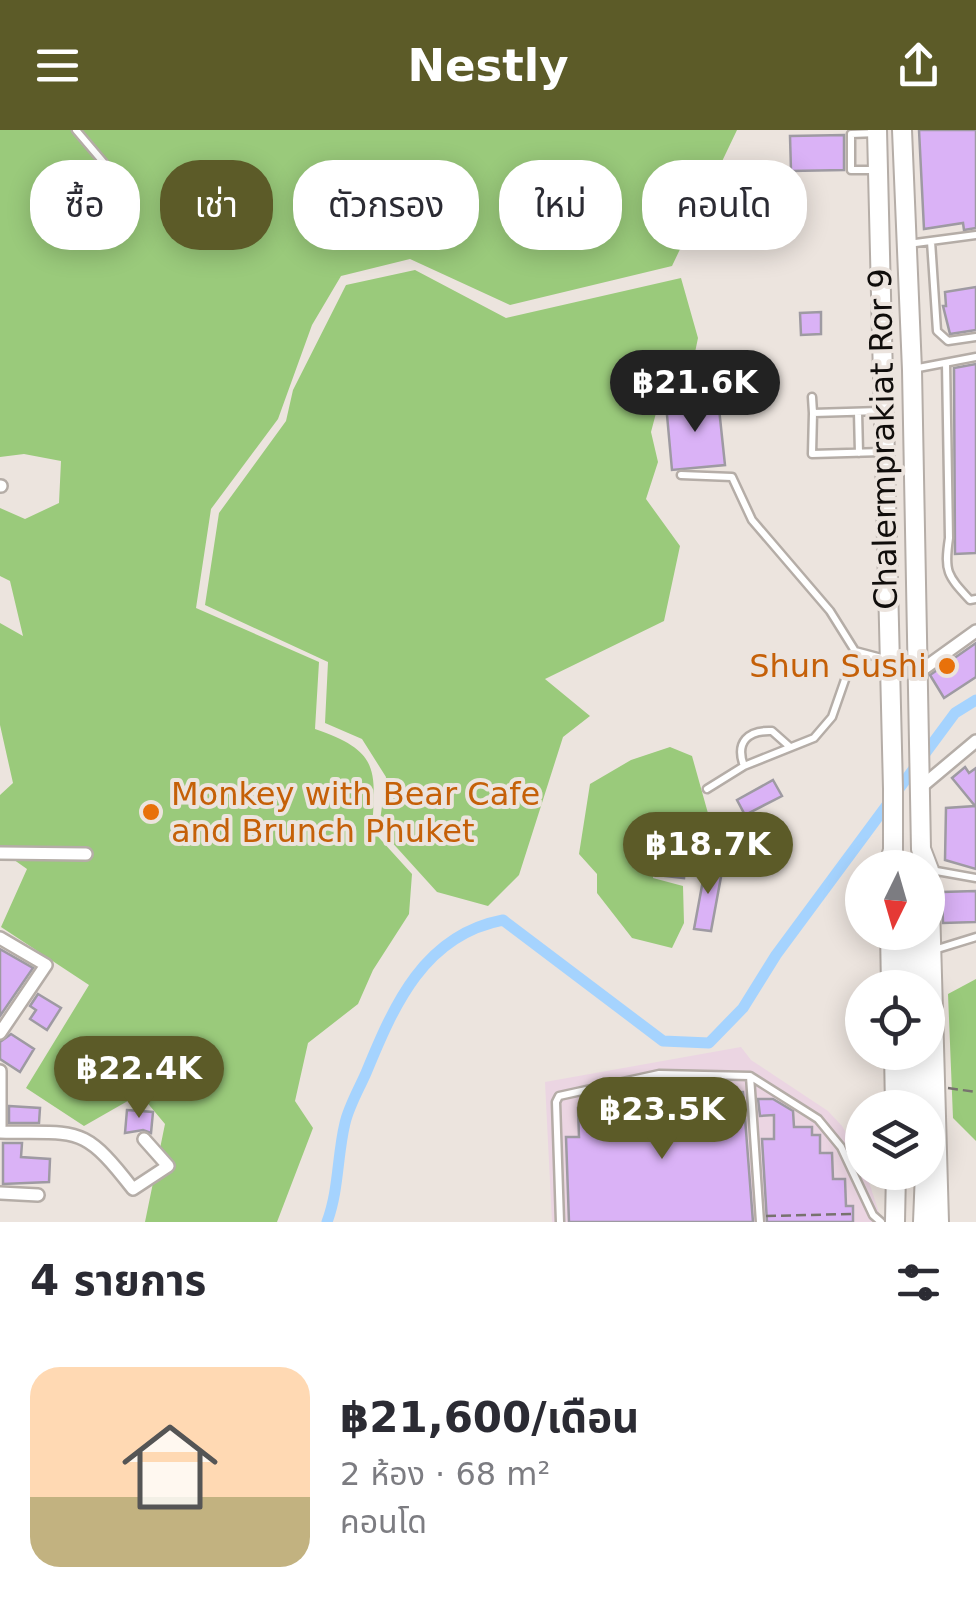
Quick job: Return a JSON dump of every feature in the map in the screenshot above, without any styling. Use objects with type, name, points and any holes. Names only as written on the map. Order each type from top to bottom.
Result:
[{"type":"main road","name":"Chalermprakiat Ror 9","points":[[902,130],[912,370],[922,850]]},
{"type":"main road","name":"Chalermprakiat Ror 9","points":[[877,132],[894,850]]},
{"type":"main road","name":"Chalermprakiat Ror 9","points":[[932,951],[939,1222]]},
{"type":"main road","points":[[895,1222],[896,1190]]},
{"type":"main road","points":[[912,1222],[913,1190]]},
{"type":"main road","points":[[924,1190],[924,1222]]},
{"type":"street","points":[[919,672],[976,630]]},
{"type":"street","points":[[921,786],[976,742]]},
{"type":"street","points":[[0,853],[86,854]]},
{"type":"street","points":[[0,938],[46,965],[0,1033]]},
{"type":"street","points":[[1,1071],[0,1129],[77,1134],[101,1147],[132,1189],[168,1166],[144,1139]]},
{"type":"street","points":[[0,1193],[38,1195]]},
{"type":"lane","points":[[76,130],[101,160]]},
{"type":"lane","points":[[877,132],[850,134],[851,170],[878,170]]},
{"type":"lane","points":[[907,244],[976,235]]},
{"type":"lane","points":[[931,241],[937,331],[948,341],[976,336]]},
{"type":"lane","points":[[912,370],[976,357]]},
{"type":"lane","points":[[946,363],[949,538],[945,566],[970,600],[976,599]]},
{"type":"lane","points":[[812,396],[812,454],[883,452]]},
{"type":"lane","points":[[812,414],[882,411]]},
{"type":"lane","points":[[858,412],[859,453]]},
{"type":"lane","points":[[681,476],[732,477],[752,520],[830,611],[855,651],[888,660]]},
{"type":"lane","points":[[706,789],[744,766],[814,738],[832,718],[855,651]]},
{"type":"lane","points":[[744,766],[741,745],[745,736],[756,730],[772,731],[790,747]]},
{"type":"lane","points":[[945,869],[976,878]]},
{"type":"lane","points":[[932,951],[976,937]]},
{"type":"lane","points":[[560,1222],[556,1102],[559,1096],[659,1074],[750,1076],[818,1119],[841,1147],[872,1215],[881,1222]]},
{"type":"lane","points":[[750,1076],[763,1222]]},
{"type":"path","points":[[936,1087],[976,1092]]},
{"type":"path","points":[[763,1222],[766,1216],[851,1214]]},
{"type":"shaded area","points":[[741,1047],[751,1060],[828,1111],[842,1126],[845,1190],[872,1190],[882,1222],[552,1222],[545,1082]]},
{"type":"green space","points":[[0,130],[737,130],[723,160],[642,160],[642,250],[680,250],[672,266],[510,305],[410,259],[341,276],[312,325],[278,419],[211,509],[196,608],[319,662],[315,729],[351,745],[369,764],[374,791],[372,830],[412,874],[409,914],[373,970],[358,1004],[308,1043],[295,1101],[313,1128],[277,1222],[145,1222],[165,1124],[140,1094],[84,1126],[26,1088],[89,985],[1,927],[27,869],[0,850],[0,795],[13,783],[0,725],[0,623],[23,636],[10,581],[0,576],[0,508],[25,519],[59,503],[61,461],[24,454],[0,457]]},
{"type":"green space","points":[[415,270],[506,318],[681,278],[698,338],[687,391],[660,398],[651,432],[658,462],[646,499],[680,546],[664,621],[545,679],[590,716],[563,737],[519,875],[488,906],[437,892],[379,828],[386,777],[362,739],[325,723],[328,662],[205,605],[219,513],[286,421],[293,390],[346,285]]},
{"type":"green space","points":[[670,747],[692,756],[711,824],[704,852],[681,840],[654,844],[653,878],[683,886],[684,923],[672,948],[632,938],[597,893],[597,874],[579,854],[590,784],[631,760]]},
{"type":"green space","points":[[976,979],[976,1141],[953,1118],[948,994]]},
{"type":"building","points":[[919,130],[976,130],[976,228],[964,230],[963,223],[924,229]]},
{"type":"building","points":[[844,135],[844,170],[807,171],[807,160],[791,160],[790,136]]},
{"type":"building","points":[[976,287],[976,330],[950,334],[943,306],[945,292]]},
{"type":"building","points":[[821,312],[821,334],[801,335],[800,313]]},
{"type":"building","points":[[976,364],[976,553],[955,554],[954,368]]},
{"type":"building","points":[[718,399],[725,465],[672,470],[666,404]]},
{"type":"building","points":[[976,643],[976,677],[944,698],[930,675]]},
{"type":"building","points":[[965,767],[969,773],[976,768],[976,869],[945,860],[946,808],[975,806],[952,778]]},
{"type":"building","points":[[773,780],[782,796],[745,815],[737,800]]},
{"type":"building","points":[[659,847],[687,849],[684,878],[656,875]]},
{"type":"building","points":[[706,864],[723,866],[711,931],[694,929]]},
{"type":"building","points":[[976,891],[976,922],[945,923],[945,892]]},
{"type":"building","points":[[0,949],[33,968],[0,1016]]},
{"type":"building","points":[[38,994],[61,1008],[47,1030],[30,1019],[36,1010],[30,1006]]},
{"type":"building","points":[[11,1034],[34,1049],[20,1072],[0,1059],[0,1042]]},
{"type":"building","points":[[743,1092],[753,1222],[569,1222],[566,1137],[579,1137],[578,1108],[650,1106],[649,1095]]},
{"type":"building","points":[[758,1099],[773,1099],[793,1111],[794,1127],[812,1127],[812,1135],[820,1135],[820,1153],[832,1153],[833,1179],[845,1179],[846,1206],[853,1206],[853,1222],[767,1222],[762,1139],[774,1139],[774,1115],[760,1116]]},
{"type":"building","points":[[9,1106],[40,1108],[39,1123],[9,1123]]},
{"type":"building","points":[[127,1110],[153,1112],[151,1133],[125,1133]]},
{"type":"building","points":[[3,1143],[22,1143],[21,1157],[50,1159],[49,1182],[3,1184]]},
{"type":"waterway","points":[[327,1222],[352,1104],[401,999],[432,957],[476,928],[503,920],[663,1041],[709,1043],[743,1008],[776,955],[955,713],[976,700]]},
{"type":"place","name":"Shun Sushi","points":[[947,666]]},
{"type":"place","name":"Monkey with Bear Cafe and Brunch Phuket","points":[[151,812]]}]
